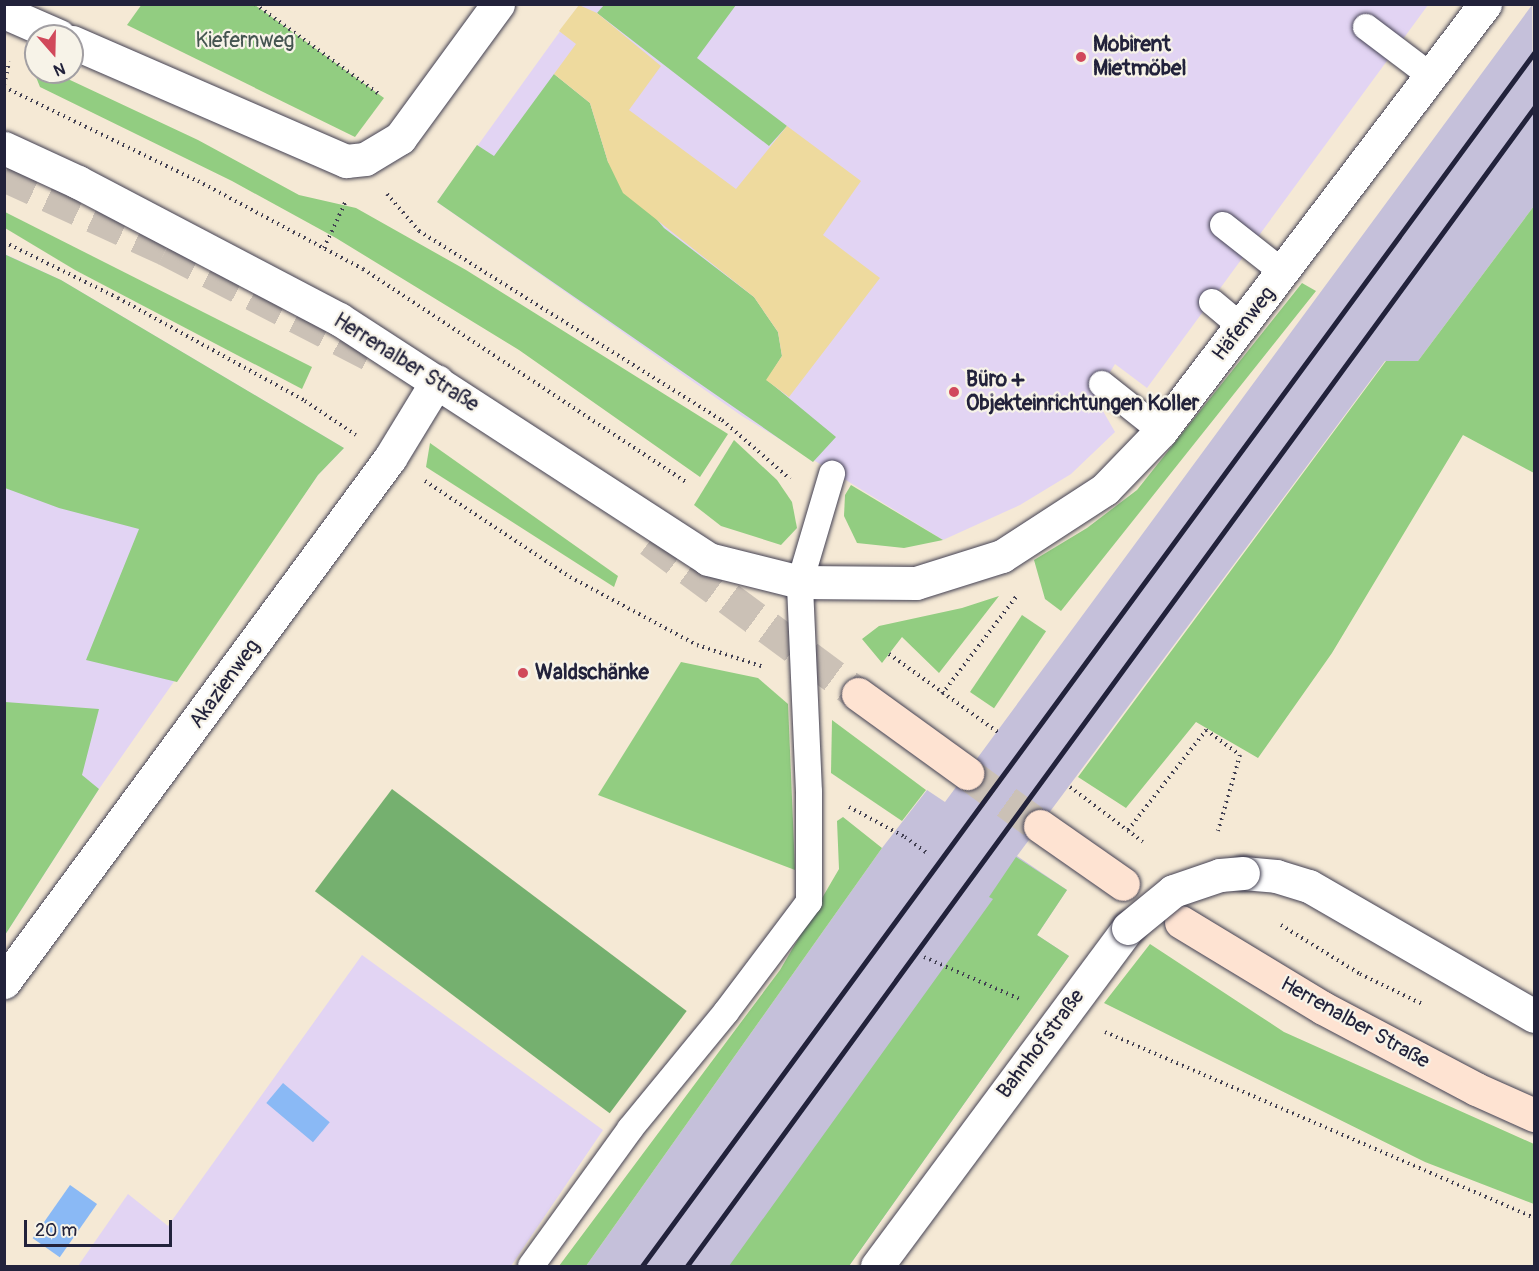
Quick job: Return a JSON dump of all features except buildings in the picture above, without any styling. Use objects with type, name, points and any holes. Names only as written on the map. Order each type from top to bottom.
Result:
[{"type":"main road","points":[[858,694],[967,773]]},
{"type":"main road","points":[[1040,826],[1123,884]]},
{"type":"main road","name":"Herrenalber Straße","points":[[1180,922],[1333,1014],[1476,1089],[1534,1115]]},
{"type":"street","points":[[84,47],[346,161],[365,159],[400,138],[498,4]]},
{"type":"street","name":"Häfenweg","points":[[800,582],[916,583],[1002,556],[1106,489],[1161,431],[1284,273],[1485,4]]},
{"type":"street","points":[[4,12],[32,24]]},
{"type":"street","name":"Herrenalber Straße","points":[[4,148],[69,177],[339,319],[708,560],[800,582]]},
{"type":"street","name":"Akazienweg","points":[[4,982],[383,467],[437,381]]},
{"type":"street","points":[[1232,874],[1276,876],[1309,886],[1534,1016]]},
{"type":"street","name":"Bahnhofstraße","points":[[878,1266],[1128,928],[1173,891],[1232,874]]},
{"type":"lane","points":[[1366,27],[1432,77]]},
{"type":"lane","points":[[1223,225],[1284,273]]},
{"type":"lane","points":[[1212,302],[1242,327]]},
{"type":"lane","points":[[1102,384],[1161,431]]},
{"type":"lane","points":[[531,1266],[630,1129],[726,1012],[809,902],[809,792],[800,582],[832,474]]},
{"type":"path","points":[[255,4],[413,119]]},
{"type":"path","points":[[4,87],[36,103]]},
{"type":"path","points":[[365,159],[386,193],[419,231],[722,420],[823,507]]},
{"type":"path","points":[[942,694],[1016,598]]},
{"type":"path","points":[[889,654],[998,732]]},
{"type":"path","points":[[1128,830],[1206,730],[1240,755],[1216,840],[1232,874]]},
{"type":"path","points":[[1070,787],[1149,846]]},
{"type":"path","points":[[809,792],[831,798],[905,837],[928,854]]},
{"type":"path","points":[[924,957],[943,969],[1063,1014]]},
{"type":"path","points":[[1136,1046],[1534,1218]]},
{"type":"shaded area","points":[[579,5],[1428,5],[1147,388],[1115,364],[1095,397],[1115,432],[1071,474],[1020,505],[943,540],[742,416],[437,202]]},
{"type":"shaded area","points":[[1532,5],[1534,206],[1418,361],[1385,361],[1017,856],[1067,890],[1037,935],[1069,956],[849,1266],[586,1266],[882,848],[927,790],[945,802]]},
{"type":"shaded area","points":[[5,254],[61,280],[344,448],[318,475],[99,789],[5,935]]},
{"type":"shaded area","points":[[362,955],[603,1130],[511,1266],[78,1266],[128,1194],[168,1226]]},
{"type":"green space","name":"Kiefernweg","points":[[142,4],[255,5],[384,98],[355,137],[127,25]]},
{"type":"green space","points":[[604,5],[736,5],[697,58],[787,126],[769,146],[597,13]]},
{"type":"green space","points":[[554,74],[590,103],[608,162],[664,228],[754,297],[778,332],[782,356],[767,380],[836,437],[813,462],[437,202],[477,145],[494,156]]},
{"type":"green space","points":[[39,84],[79,84],[198,140],[299,195],[356,208],[466,270],[728,434],[700,477],[519,350],[336,238],[232,181],[40,87]]},
{"type":"green space","points":[[1534,206],[1534,473],[1463,435],[1332,653],[1258,758],[1196,722],[1126,808],[1078,777],[1386,361],[1418,361]]},
{"type":"green space","points":[[5,212],[312,367],[302,389],[75,270],[5,228]]},
{"type":"green space","points":[[4,254],[61,280],[344,448],[318,475],[177,682],[86,660],[139,529],[59,508],[5,488]]},
{"type":"green space","points":[[1302,283],[1316,291],[1061,611],[1045,599],[1034,560],[1087,528],[1137,490]]},
{"type":"green space","points":[[734,440],[777,480],[792,502],[797,528],[781,545],[721,526],[694,505]]},
{"type":"green space","points":[[430,443],[618,576],[614,587],[426,467]]},
{"type":"green space","points":[[851,485],[943,540],[904,548],[857,543],[844,516],[845,495]]},
{"type":"green space","points":[[999,596],[939,673],[902,637],[882,663],[862,639],[879,626],[962,608]]},
{"type":"green space","points":[[1022,615],[1046,631],[994,708],[970,692]]},
{"type":"green space","points":[[681,662],[758,678],[788,704],[795,870],[598,795]]},
{"type":"green space","points":[[5,702],[99,709],[82,775],[99,789],[5,935]]},
{"type":"green space","points":[[832,720],[926,790],[902,821],[831,773]]},
{"type":"green space","points":[[392,789],[687,1011],[610,1113],[315,891]]},
{"type":"green space","points":[[843,817],[882,848],[586,1266],[559,1266],[780,970],[839,869],[837,821]]},
{"type":"green space","points":[[1016,857],[1067,890],[1037,935],[1069,956],[849,1266],[729,1266],[993,899],[989,897]]},
{"type":"green space","points":[[1150,944],[1284,1032],[1534,1144],[1534,1204],[1425,1162],[1104,1003]]},
{"type":"sand","points":[[579,5],[597,13],[661,66],[629,110],[736,189],[787,126],[861,181],[823,235],[880,278],[789,397],[766,380],[782,356],[778,332],[754,297],[623,193],[608,162],[590,103],[554,74],[576,44],[559,31]]},
{"type":"water","points":[[283,1083],[330,1122],[313,1142],[266,1103]]},
{"type":"water","points":[[70,1185],[97,1204],[60,1257],[33,1238]]},
{"type":"tunnel","points":[[4,175],[166,249],[375,357]]},
{"type":"tunnel","points":[[650,540],[858,694]]},
{"type":"tunnel","points":[[967,773],[1040,826]]},
{"type":"railway","points":[[642,1266],[1534,53]]},
{"type":"railway","points":[[687,1266],[1534,108]]},
{"type":"place","name":"Mobirent Mietmöbel","points":[[1081,57]]},
{"type":"place","name":"Büro + Objekteinrichtungen Koller","points":[[954,392]]},
{"type":"place","name":"Waldschänke","points":[[523,673]]}]
